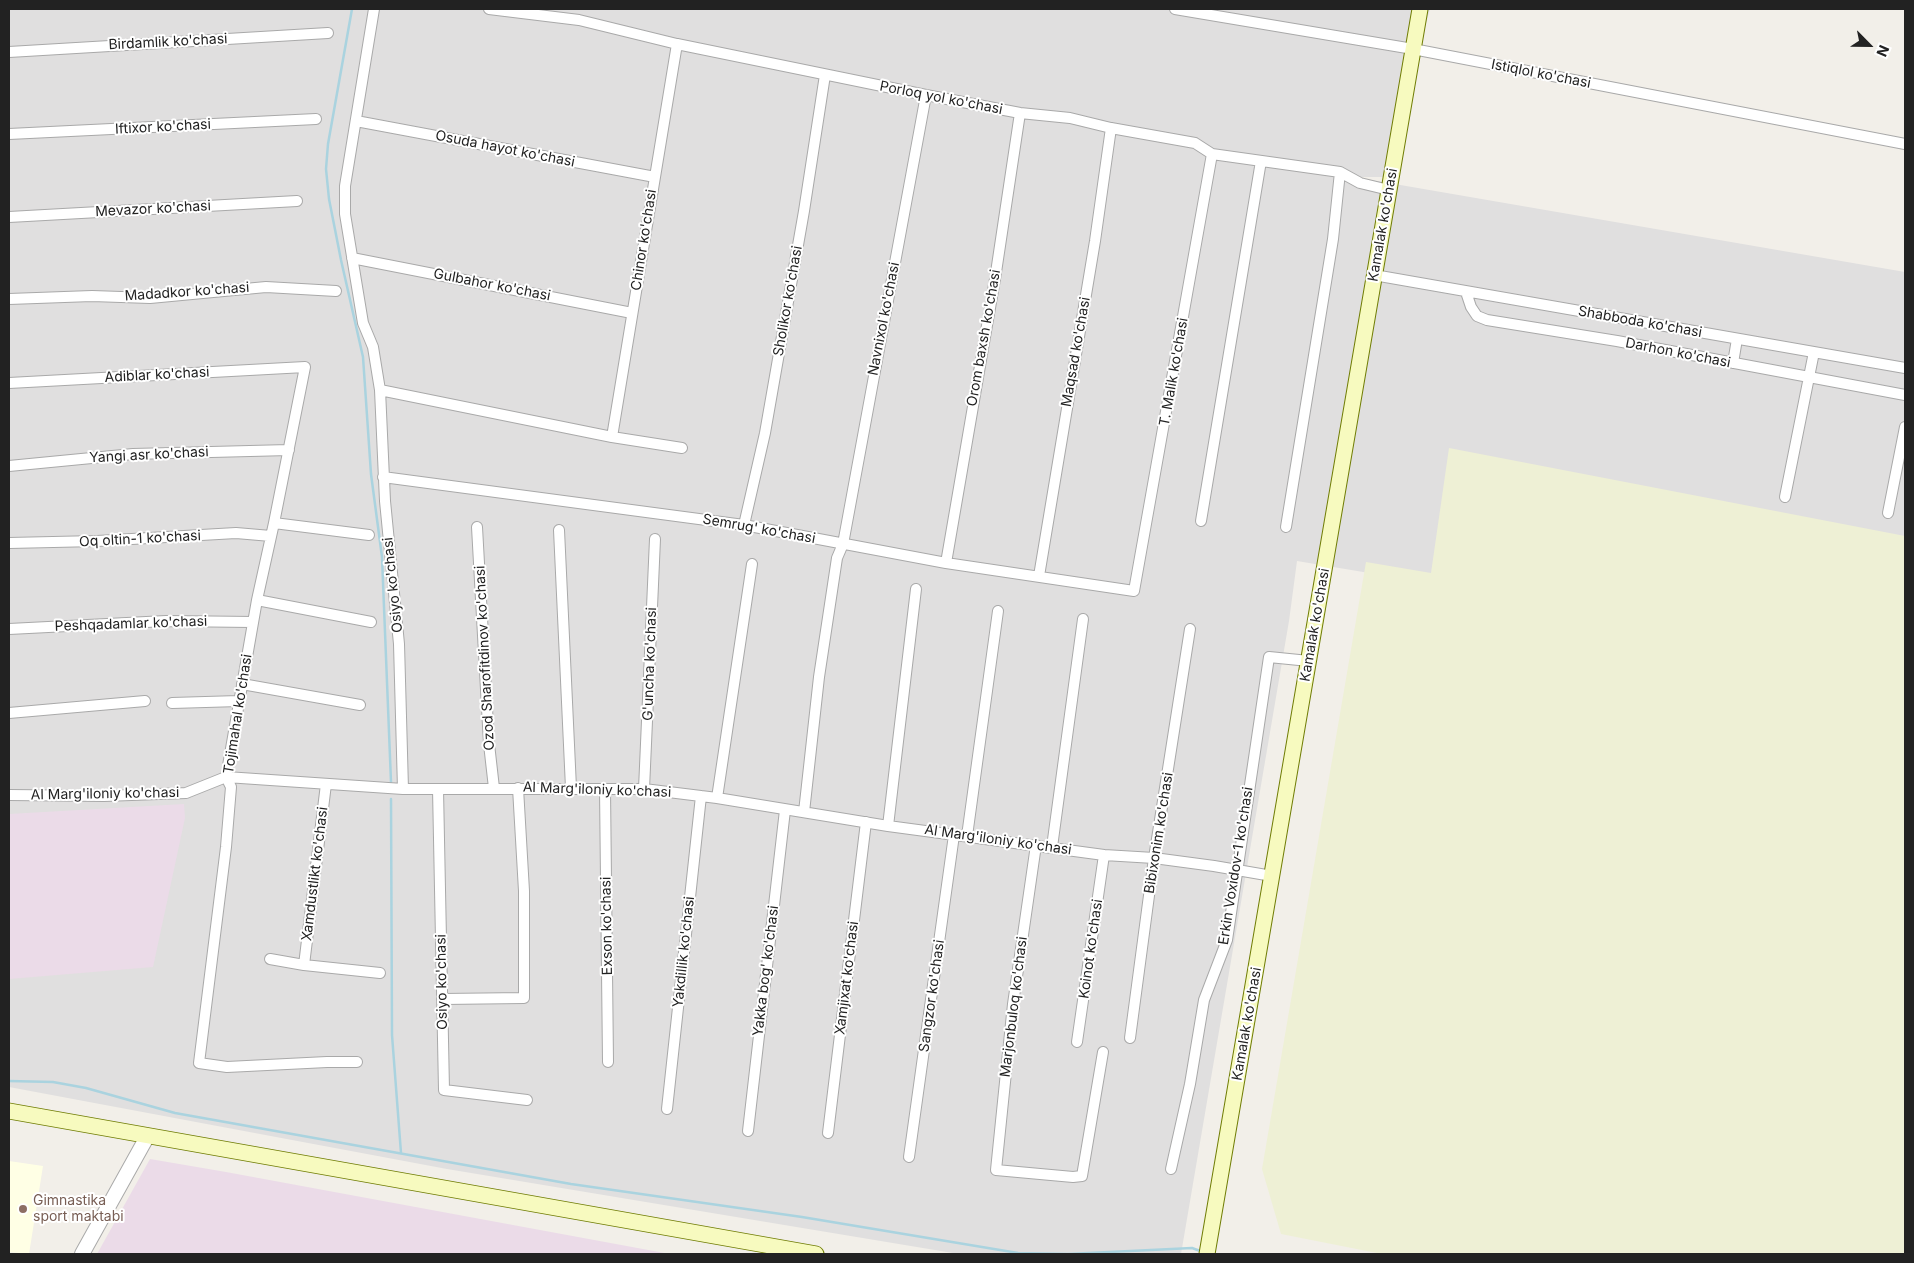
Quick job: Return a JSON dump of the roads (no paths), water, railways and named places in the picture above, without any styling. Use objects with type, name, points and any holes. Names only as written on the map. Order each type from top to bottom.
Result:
[{"type":"main road","name":"Kamalak ko'chasi","points":[[1209,1248],[1420,9]]},
{"type":"main road","points":[[9,1112],[816,1254]]},
{"type":"street","name":"Osiyo ko'chasi","points":[[374,9],[345,186],[345,214],[363,323],[373,347],[380,390],[383,477],[399,644],[403,789]]},
{"type":"street","name":"Porloq yol ko'chasi","points":[[489,9],[579,20],[677,44],[759,59],[825,75],[1020,113],[1070,118],[1111,128],[1195,143],[1212,154],[1340,172],[1360,183],[1389,190]]},
{"type":"street","name":"Istiqlol ko'chasi","points":[[1175,9],[1413,49],[1905,144]]},
{"type":"street","name":"Birdamlik ko'chasi","points":[[9,52],[328,33]]},
{"type":"street","name":"Chinor ko'chasi","points":[[612,437],[677,44]]},
{"type":"street","name":"Sholikor ko'chasi","points":[[744,525],[765,433],[804,211],[825,75]]},
{"type":"street","name":"Navnixol ko'chasi","points":[[843,544],[926,95]]},
{"type":"street","name":"Orom baxsh ko'chasi","points":[[946,563],[995,279],[1020,113]]},
{"type":"street","name":"Iftixor ko'chasi","points":[[9,134],[316,120]]},
{"type":"street","name":"Osuda hayot ko'chasi","points":[[356,121],[654,177]]},
{"type":"street","name":"Maqsad ko'chasi","points":[[1039,576],[1095,241],[1111,128]]},
{"type":"street","name":"T. Malik ko'chasi","points":[[1134,591],[1212,154]]},
{"type":"street","points":[[1201,521],[1261,161]]},
{"type":"street","points":[[1286,527],[1333,239],[1340,172]]},
{"type":"street","name":"Mevazor ko'chasi","points":[[9,217],[297,201]]},
{"type":"street","name":"Gulbahor ko'chasi","points":[[352,258],[632,313]]},
{"type":"street","name":"Shabboda ko'chasi","points":[[1374,276],[1905,368]]},
{"type":"street","name":"Madadkor ko'chasi","points":[[9,300],[92,296],[150,298],[266,287],[336,291]]},
{"type":"street","name":"Darhon ko'chasi","points":[[1466,292],[1471,307],[1477,316],[1487,320],[1617,341],[1905,395]]},
{"type":"street","points":[[1733,363],[1737,339]]},
{"type":"street","points":[[1784,497],[1814,352]]},
{"type":"street","name":"Adiblar ko'chasi","points":[[9,383],[305,367]]},
{"type":"street","name":"Tojimahal ko'chasi","points":[[305,367],[257,600],[226,777],[231,787],[226,847],[199,1063],[226,1067],[357,1062]]},
{"type":"street","points":[[380,390],[612,437],[682,448]]},
{"type":"street","points":[[1888,513],[1905,427]]},
{"type":"street","name":"Yangi asr ko'chasi","points":[[9,466],[133,454],[289,450]]},
{"type":"street","name":"Semrug' ko'chasi","points":[[383,477],[744,525],[946,563],[1134,591]]},
{"type":"street","points":[[274,523],[369,535]]},
{"type":"street","name":"Ozod Sharofitdinov ko'chasi","points":[[477,527],[489,744],[494,788]]},
{"type":"street","points":[[559,530],[571,788]]},
{"type":"street","name":"Oq oltin-1 ko'chasi","points":[[9,543],[97,541],[236,533],[271,536]]},
{"type":"street","name":"G'uncha ko'chasi","points":[[644,789],[655,539]]},
{"type":"street","points":[[804,812],[819,677],[837,558],[843,544]]},
{"type":"street","points":[[717,798],[752,564]]},
{"type":"street","points":[[888,826],[916,589]]},
{"type":"street","points":[[257,600],[371,622]]},
{"type":"street","points":[[967,836],[998,610]]},
{"type":"street","points":[[1052,847],[1083,619]]},
{"type":"street","name":"Peshqadamlar ko'chasi","points":[[9,629],[166,621],[253,622]]},
{"type":"street","name":"Bibixonim ko'chasi","points":[[1130,1038],[1154,858],[1190,630]]},
{"type":"street","name":"Erkin Voxidov-1 ko'chasi","points":[[1171,1169],[1190,1084],[1204,1000],[1227,940],[1270,657],[1309,661]]},
{"type":"street","points":[[242,684],[360,706]]},
{"type":"street","points":[[9,712],[145,701]]},
{"type":"street","points":[[172,703],[239,701]]},
{"type":"street","name":"Al Marg'iloniy ko'chasi","points":[[9,795],[104,796],[186,793],[226,777],[403,789],[644,789],[717,798],[888,826],[1104,855],[1154,858],[1237,869],[1272,876]]},
{"type":"street","name":"Xamdustlikt ko'chasi","points":[[304,965],[326,784]]},
{"type":"street","points":[[443,1000],[524,998],[524,890],[518,788]]},
{"type":"street","name":"Osiyo ko'chasi","points":[[438,789],[444,1090],[527,1100]]},
{"type":"street","name":"Exson ko'chasi","points":[[605,789],[608,1062]]},
{"type":"street","name":"Yakdillik ko'chasi","points":[[667,1109],[701,796]]},
{"type":"street","name":"Yakka bog' ko'chasi","points":[[748,1132],[785,810]]},
{"type":"street","name":"Xamjixat ko'chasi","points":[[828,1134],[866,822]]},
{"type":"street","name":"Sangzor ko'chasi","points":[[909,1157],[954,835]]},
{"type":"street","name":"Marjonbuloq ko'chasi","points":[[1036,845],[1013,1004],[996,1170],[1073,1177],[1082,1176],[1103,1052]]},
{"type":"street","name":"Koinot ko'chasi","points":[[1077,1042],[1104,855]]},
{"type":"street","points":[[270,959],[304,965],[380,973]]},
{"type":"street","points":[[82,1254],[148,1137]]},
{"type":"waterway","points":[[352,9],[328,144],[326,169],[329,199],[341,260],[363,357],[371,474],[382,557],[391,782]]},
{"type":"waterway","points":[[391,799],[392,1035],[401,1153]]},
{"type":"waterway","points":[[9,1081],[53,1082],[86,1088],[175,1113],[571,1184],[802,1217],[1018,1253],[1068,1254],[1192,1248],[1203,1252]]},
{"type":"place","name":"Gimnastika sport maktabi","points":[[23,1209]]}]
